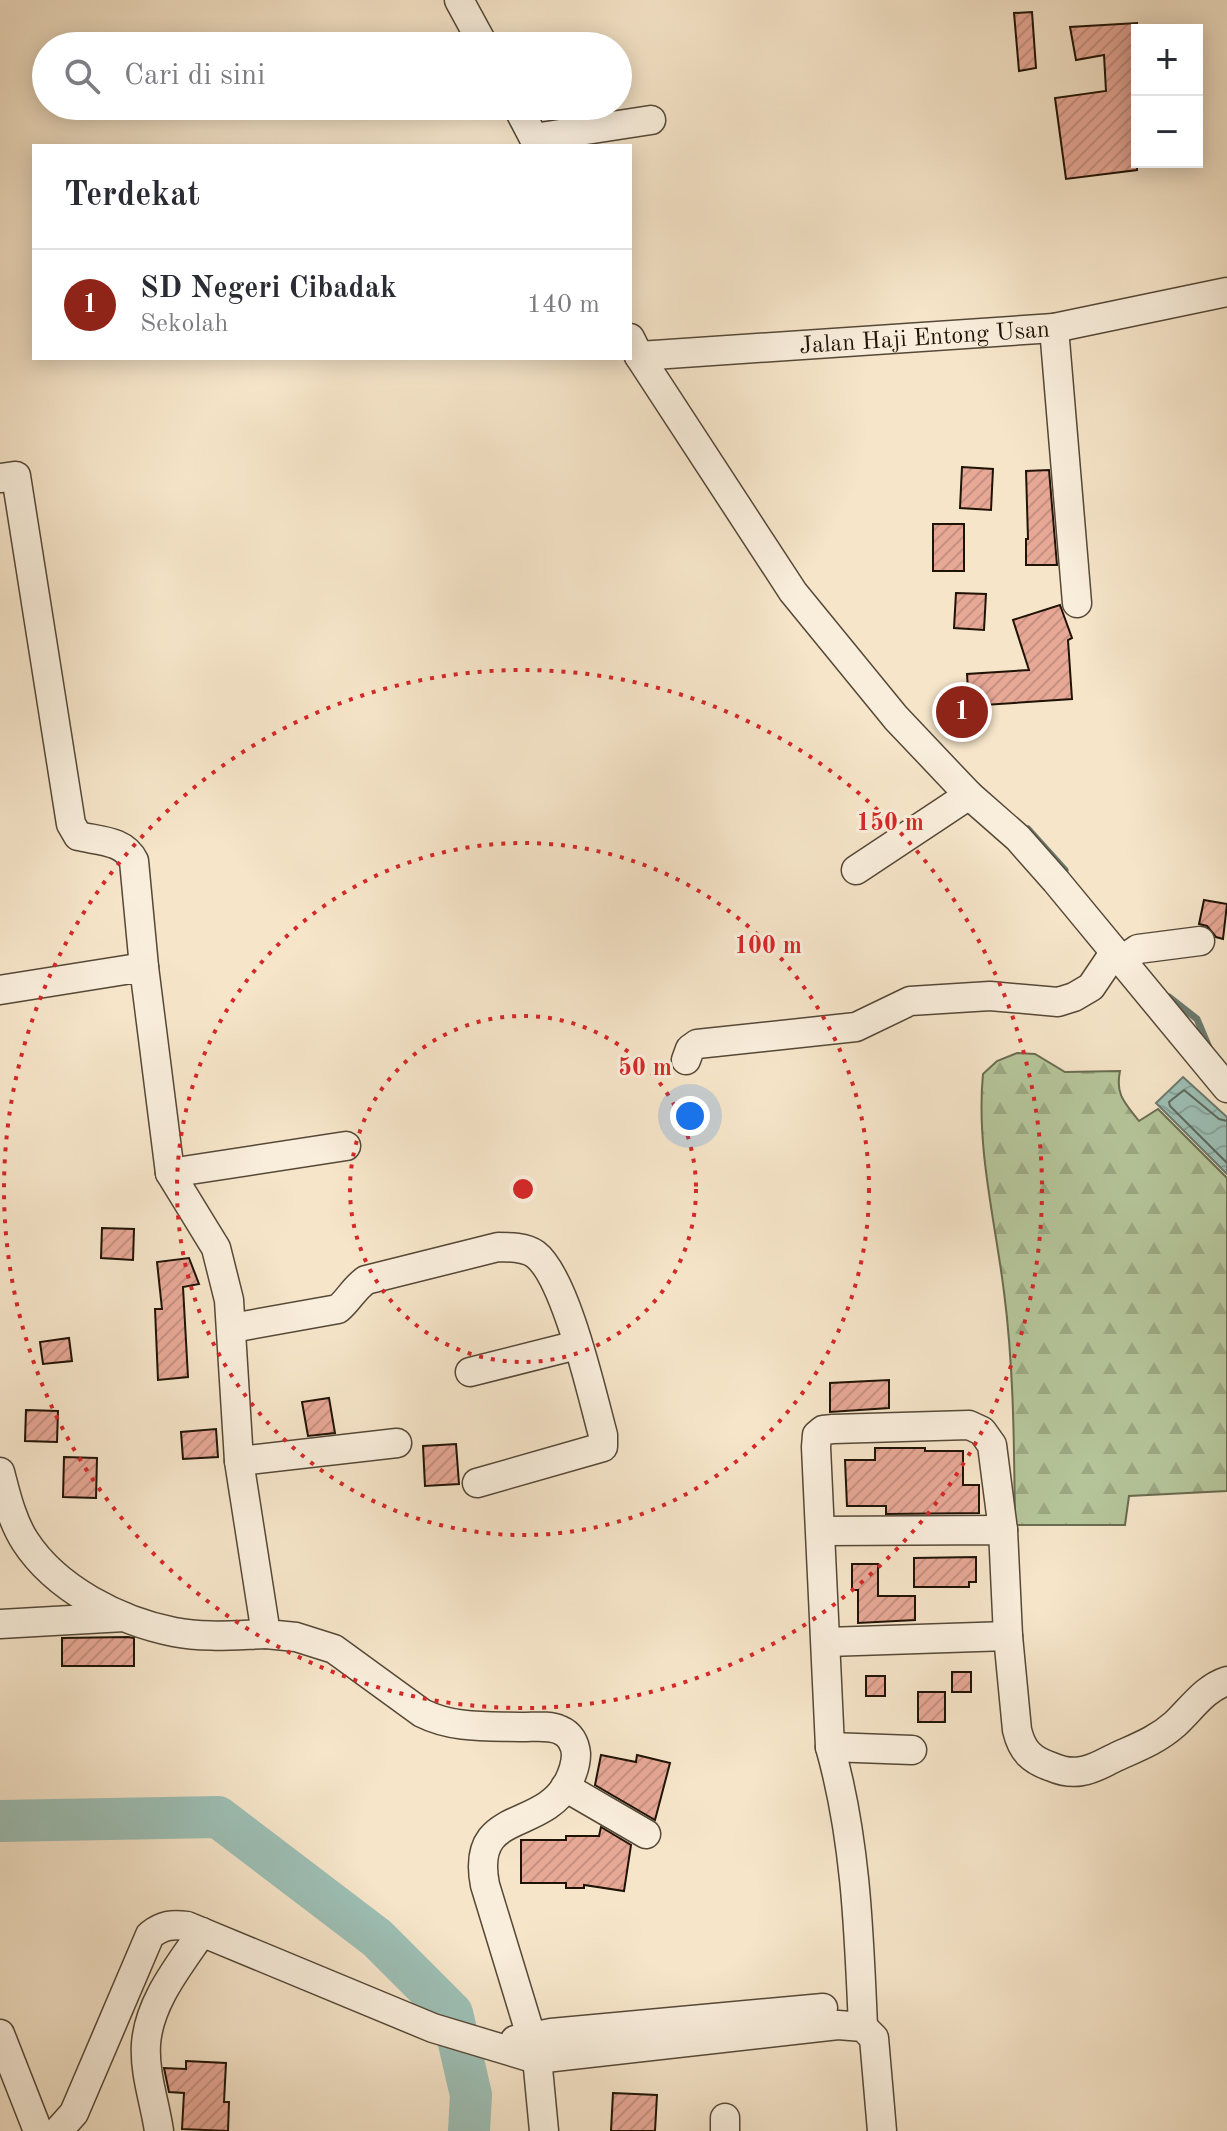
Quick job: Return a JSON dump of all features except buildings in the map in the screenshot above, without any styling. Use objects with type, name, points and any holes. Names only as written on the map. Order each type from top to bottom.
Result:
[{"type":"street","points":[[459,0],[476,32]]},
{"type":"street","points":[[524,120],[536,142],[651,120]]},
{"type":"street","name":"Jalan Haji Entong Usan","points":[[634,347],[1054,328],[1227,292]]},
{"type":"street","points":[[1054,328],[1077,603]]},
{"type":"street","points":[[634,347],[793,592],[896,718],[969,795],[1018,838],[1125,955],[1227,1088]]},
{"type":"street","points":[[0,478],[16,476],[71,824],[78,836],[120,845],[129,851],[134,861],[170,1173],[216,1248],[224,1273],[232,1328],[239,1461],[266,1634]]},
{"type":"street","points":[[856,870],[969,795]]},
{"type":"street","points":[[686,1060],[690,1049],[697,1044],[856,1027],[910,1001],[990,996],[1058,1002],[1091,987],[1125,955],[1200,941]]},
{"type":"street","points":[[0,990],[144,967]]},
{"type":"street","points":[[170,1173],[346,1146]]},
{"type":"street","points":[[232,1328],[338,1309],[366,1280],[498,1247],[519,1248],[535,1254],[555,1279],[603,1435],[603,1447],[477,1483]]},
{"type":"street","points":[[470,1372],[577,1345]]},
{"type":"street","points":[[882,2131],[874,2038],[862,2017],[852,1846],[843,1793],[830,1747],[817,1435],[823,1430],[969,1425],[982,1431],[992,1445],[1003,1530],[1008,1636],[1020,1744],[1028,1756],[1062,1771],[1080,1772],[1097,1767],[1151,1742],[1175,1724],[1208,1690],[1227,1681]]},
{"type":"street","points":[[239,1461],[397,1443]]},
{"type":"street","points":[[0,1472],[24,1541],[50,1571],[79,1593],[125,1617],[173,1632],[212,1636],[266,1634],[296,1637],[334,1649],[350,1658],[435,1720],[463,1726],[554,1727],[570,1737],[576,1756],[565,1787],[542,1809],[504,1826],[492,1835],[482,1857],[485,1885],[534,2048],[544,2131]]},
{"type":"street","points":[[821,1531],[1003,1530]]},
{"type":"street","points":[[0,1624],[125,1617]]},
{"type":"street","points":[[827,1642],[1008,1636]]},
{"type":"street","points":[[830,1747],[912,1750]]},
{"type":"street","points":[[565,1787],[646,1834]]},
{"type":"street","points":[[58,2131],[74,2113],[150,1935],[160,1927],[173,1924],[187,1926],[433,2028],[484,2045],[534,2048],[839,2006],[862,2017],[875,2016],[887,2035],[896,2131]]},
{"type":"street","points":[[159,2131],[146,2044],[153,2011],[178,1966],[202,1932]]},
{"type":"street","points":[[0,2034],[38,2131]]},
{"type":"green space","points":[[1017,1053],[1035,1054],[1065,1072],[1120,1071],[1120,1093],[1139,1121],[1158,1109],[1227,1178],[1227,1491],[1129,1496],[1125,1525],[1015,1525],[1010,1350],[984,1156],[982,1101],[983,1074],[997,1061]]},
{"type":"water","points":[[1183,1077],[1227,1117],[1227,1174],[1156,1103]]},
{"type":"waterway","points":[[1028,829],[1065,870]]},
{"type":"waterway","points":[[1169,997],[1197,1019],[1211,1052]]},
{"type":"waterway","points":[[0,1821],[218,1817],[377,1938],[452,2013],[471,2095],[469,2131]]},
{"type":"place","name":"SD Negeri Cibadak","points":[[962,712]]}]
